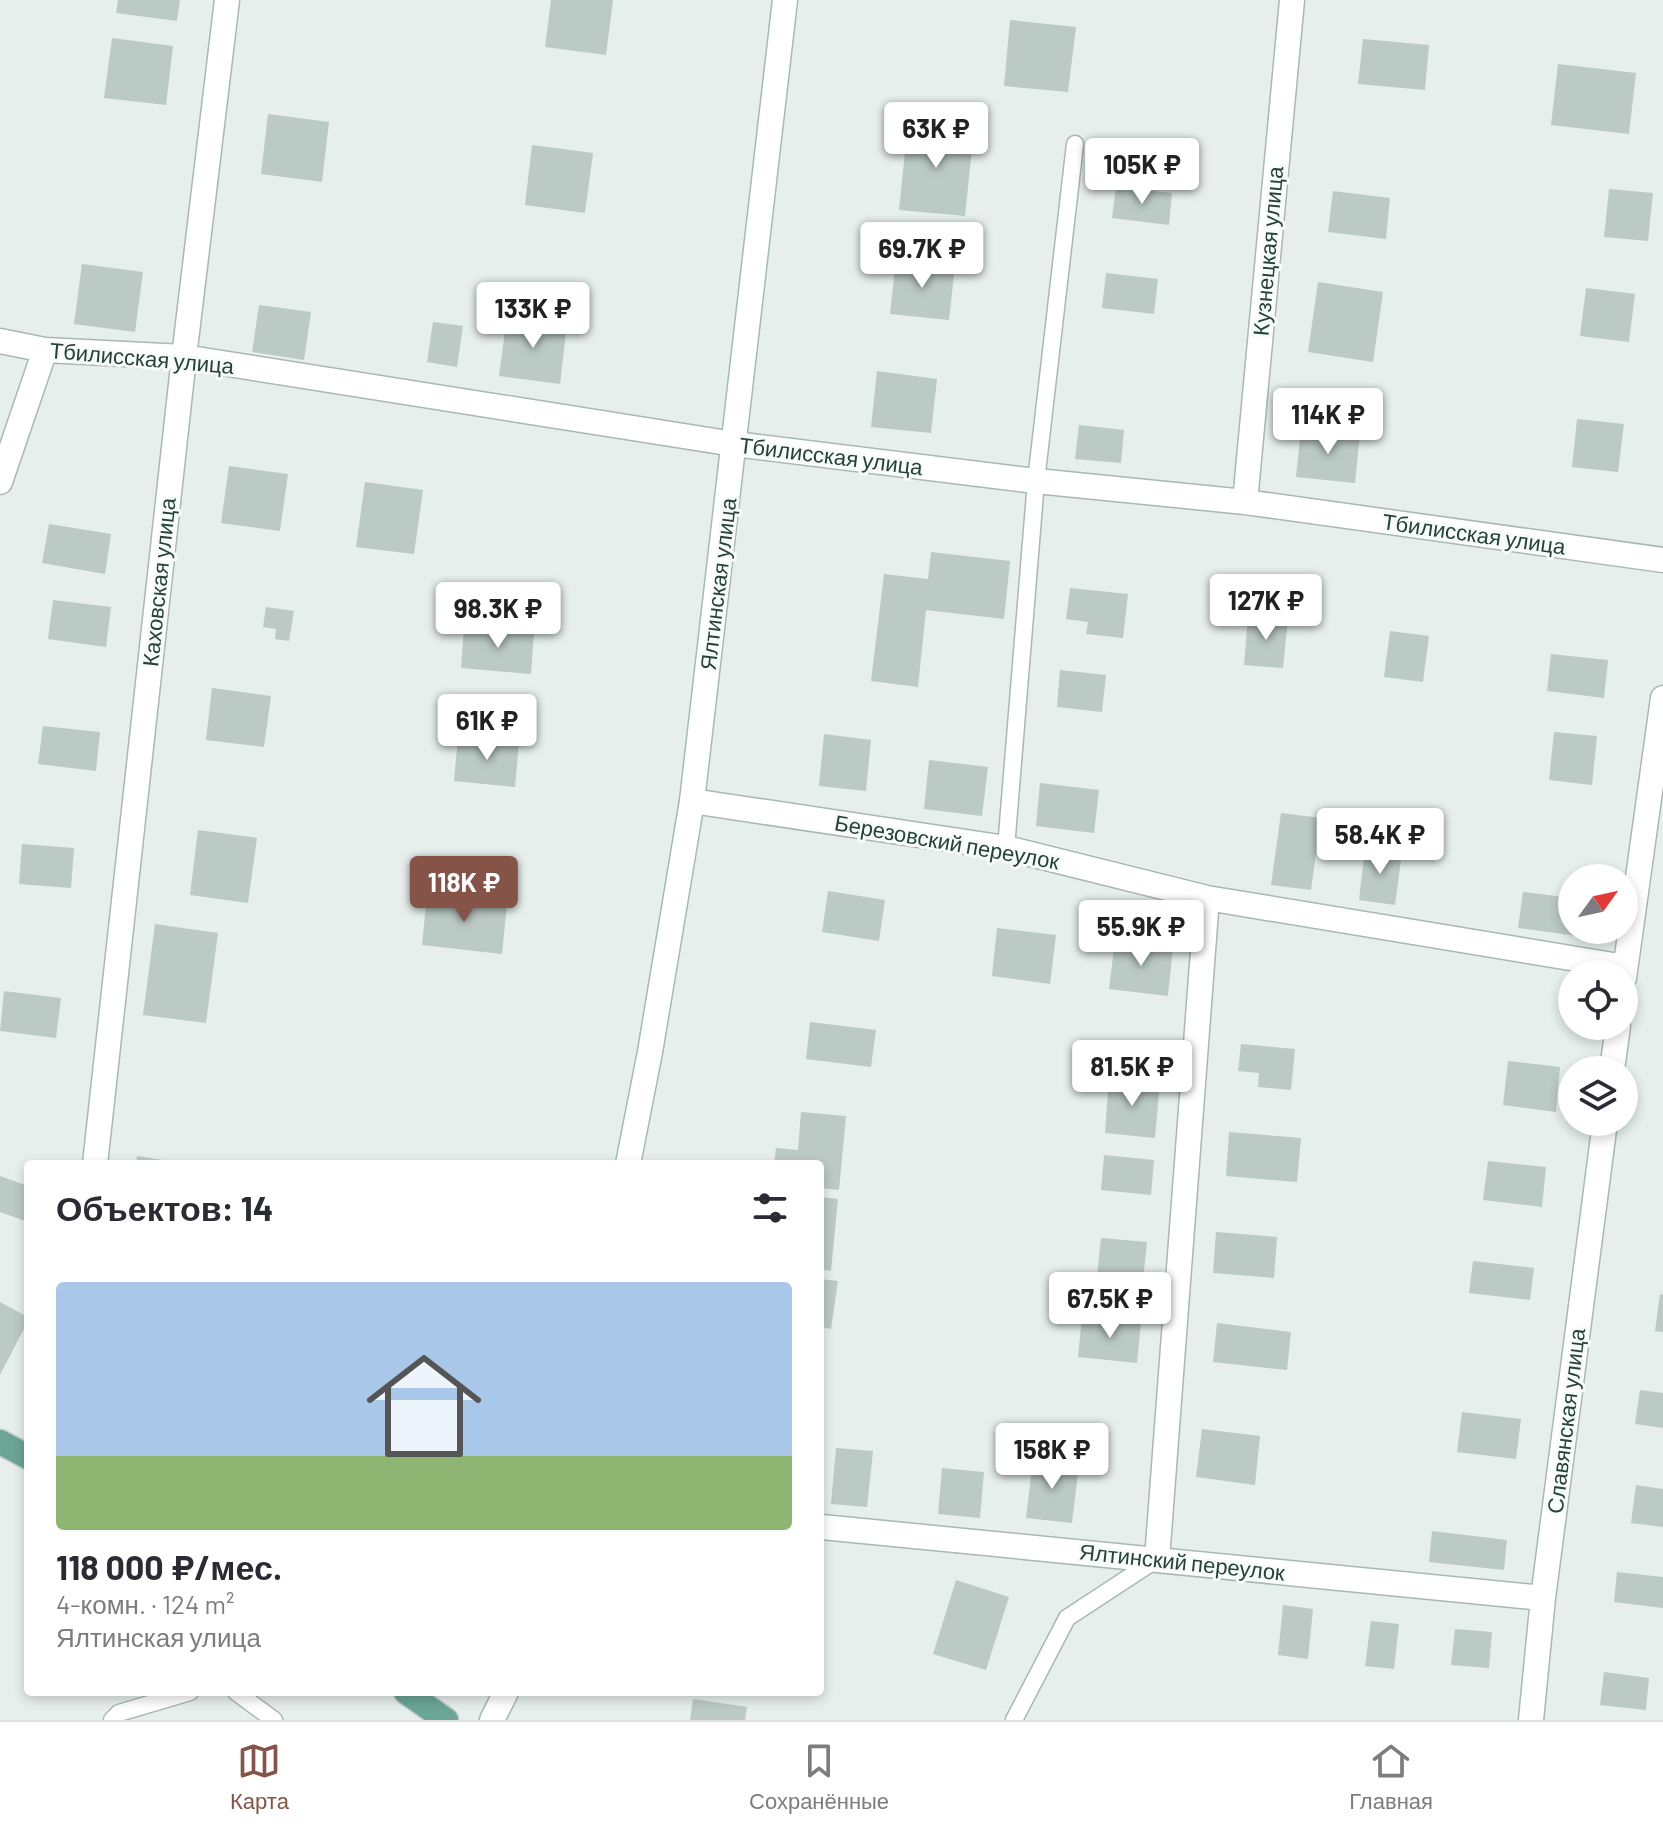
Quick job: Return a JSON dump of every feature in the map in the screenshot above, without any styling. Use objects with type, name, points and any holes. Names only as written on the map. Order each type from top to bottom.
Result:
[{"type":"main road","points":[[0,1442],[24,1455]]},
{"type":"main road","points":[[412,1696],[446,1720]]},
{"type":"street","name":"Каховская улица","points":[[95,1160],[184,357],[227,0]]},
{"type":"street","name":"Ялтинская улица","points":[[629,1160],[692,801],[785,0]]},
{"type":"street","name":"Кузнецкая улица","points":[[1245,502],[1292,0]]},
{"type":"street","name":"Тбилисская улица","points":[[0,341],[45,350],[184,357],[734,444],[1036,481],[1245,502],[1663,560]]},
{"type":"street","points":[[0,482],[45,350]]},
{"type":"street","points":[[1627,960],[1663,698]]},
{"type":"street","name":"Березовский переулок","points":[[692,801],[1006,848],[1207,898],[1558,960]]},
{"type":"street","points":[[1157,1559],[1207,898]]},
{"type":"street","name":"Славянская улица","points":[[1531,1720],[1543,1598],[1603,1136]]},
{"type":"street","name":"Ялтинский переулок","points":[[824,1527],[1543,1598]]},
{"type":"street","points":[[492,1720],[504,1696]]},
{"type":"lane","points":[[1006,848],[1036,481],[1075,144]]},
{"type":"lane","points":[[1014,1720],[1067,1618],[1157,1559]]},
{"type":"lane","points":[[112,1720],[119,1713],[176,1696]]},
{"type":"lane","points":[[241,1696],[274,1720]]},
{"type":"building","points":[[118,0],[180,0],[177,21],[116,13]]},
{"type":"building","points":[[551,0],[613,0],[606,55],[545,47]]},
{"type":"building","points":[[1010,20],[1076,27],[1068,92],[1004,86]]},
{"type":"building","points":[[112,38],[173,46],[166,105],[104,98]]},
{"type":"building","points":[[1363,39],[1429,45],[1425,90],[1358,84]]},
{"type":"building","points":[[1558,64],[1636,73],[1629,134],[1551,125]]},
{"type":"building","points":[[268,114],[329,122],[322,182],[261,174]]},
{"type":"building","points":[[908,123],[974,130],[965,216],[899,210]]},
{"type":"building","points":[[532,145],[593,153],[585,213],[525,205]]},
{"type":"building","points":[[1116,187],[1172,193],[1169,225],[1112,218]]},
{"type":"building","points":[[1609,189],[1653,193],[1648,241],[1604,237]]},
{"type":"building","points":[[1333,191],[1390,198],[1386,239],[1328,232]]},
{"type":"building","points":[[896,259],[955,266],[949,320],[890,314]]},
{"type":"building","points":[[82,264],[143,272],[135,332],[74,324]]},
{"type":"building","points":[[1106,273],[1158,279],[1154,314],[1102,308]]},
{"type":"building","points":[[1318,282],[1383,292],[1373,362],[1308,352]]},
{"type":"building","points":[[1586,288],[1635,294],[1629,342],[1580,336]]},
{"type":"building","points":[[259,305],[311,312],[304,360],[252,352]]},
{"type":"building","points":[[507,316],[567,324],[560,384],[499,376]]},
{"type":"building","points":[[433,322],[463,326],[457,367],[427,362]]},
{"type":"building","points":[[877,371],[937,379],[931,433],[871,427]]},
{"type":"building","points":[[1577,419],[1624,424],[1618,472],[1572,467]]},
{"type":"building","points":[[1079,425],[1124,430],[1121,463],[1075,459]]},
{"type":"building","points":[[1301,428],[1360,434],[1355,483],[1296,477]]},
{"type":"building","points":[[229,466],[288,474],[280,531],[221,523]]},
{"type":"building","points":[[365,482],[423,490],[414,554],[356,547]]},
{"type":"building","points":[[49,524],[111,534],[105,574],[42,563]]},
{"type":"building","points":[[931,552],[1010,561],[1004,619],[926,610],[918,687],[871,681],[884,574],[928,579]]},
{"type":"building","points":[[1070,588],[1128,594],[1123,638],[1086,634],[1088,622],[1066,619]]},
{"type":"building","points":[[53,600],[111,607],[106,647],[48,639]]},
{"type":"building","points":[[266,607],[294,611],[289,641],[275,639],[276,629],[263,627]]},
{"type":"building","points":[[1248,615],[1288,619],[1283,668],[1244,665]]},
{"type":"building","points":[[464,627],[534,632],[531,674],[461,668]]},
{"type":"building","points":[[1390,631],[1429,636],[1423,682],[1384,677]]},
{"type":"building","points":[[1551,654],[1608,660],[1604,698],[1547,691]]},
{"type":"building","points":[[1060,670],[1106,675],[1102,712],[1057,707]]},
{"type":"building","points":[[212,688],[271,696],[264,747],[206,740]]},
{"type":"building","points":[[43,726],[100,732],[96,771],[38,764]]},
{"type":"building","points":[[1554,732],[1597,736],[1592,785],[1549,780]]},
{"type":"building","points":[[824,734],[871,740],[866,791],[819,786]]},
{"type":"building","points":[[458,737],[519,742],[515,787],[454,781]]},
{"type":"building","points":[[929,760],[988,767],[982,816],[924,809]]},
{"type":"building","points":[[1040,783],[1099,790],[1094,833],[1036,826]]},
{"type":"building","points":[[1281,813],[1321,818],[1311,890],[1271,885]]},
{"type":"building","points":[[198,830],[257,838],[248,903],[190,895]]},
{"type":"building","points":[[22,844],[74,848],[71,888],[19,884]]},
{"type":"building","points":[[1365,848],[1402,852],[1395,905],[1359,900]]},
{"type":"building","points":[[828,891],[885,900],[879,941],[822,932]]},
{"type":"building","points":[[1523,892],[1558,896],[1558,933],[1518,928]]},
{"type":"building","points":[[427,895],[507,904],[502,954],[422,945]]},
{"type":"building","points":[[155,924],[218,933],[206,1023],[143,1015]]},
{"type":"building","points":[[997,928],[1056,935],[1050,984],[992,976]]},
{"type":"building","points":[[1115,940],[1173,947],[1168,996],[1109,989]]},
{"type":"building","points":[[4,991],[61,998],[56,1038],[0,1031]]},
{"type":"building","points":[[810,1022],[876,1030],[871,1067],[806,1059]]},
{"type":"building","points":[[1241,1044],[1295,1049],[1291,1090],[1258,1087],[1259,1073],[1238,1071]]},
{"type":"building","points":[[1508,1061],[1558,1067],[1556,1112],[1503,1105]]},
{"type":"building","points":[[1109,1078],[1160,1082],[1155,1138],[1105,1133]]},
{"type":"building","points":[[801,1112],[846,1116],[839,1190],[824,1188],[824,1160],[774,1160],[776,1148],[798,1150]]},
{"type":"building","points":[[1229,1132],[1301,1138],[1297,1182],[1226,1176]]},
{"type":"building","points":[[1104,1155],[1154,1160],[1151,1195],[1101,1190]]},
{"type":"building","points":[[137,1156],[163,1160],[136,1160]]},
{"type":"building","points":[[1488,1161],[1546,1167],[1542,1207],[1483,1200]]},
{"type":"building","points":[[0,1176],[24,1185],[24,1221],[0,1212]]},
{"type":"building","points":[[824,1197],[838,1199],[831,1271],[824,1270]]},
{"type":"building","points":[[1216,1232],[1277,1237],[1274,1278],[1213,1273]]},
{"type":"building","points":[[1101,1238],[1147,1242],[1143,1280],[1097,1276]]},
{"type":"building","points":[[1473,1261],[1534,1268],[1530,1300],[1469,1293]]},
{"type":"building","points":[[824,1279],[838,1281],[831,1329],[824,1328]]},
{"type":"building","points":[[1660,1294],[1663,1295],[1663,1332],[1655,1331]]},
{"type":"building","points":[[0,1302],[24,1315],[24,1329],[0,1375]]},
{"type":"building","points":[[1082,1316],[1141,1322],[1137,1363],[1078,1357]]},
{"type":"building","points":[[1217,1323],[1291,1332],[1287,1370],[1213,1362]]},
{"type":"building","points":[[1640,1390],[1663,1393],[1663,1428],[1635,1424]]},
{"type":"building","points":[[1462,1412],[1521,1419],[1516,1459],[1457,1452]]},
{"type":"building","points":[[1202,1429],[1260,1436],[1255,1485],[1196,1477]]},
{"type":"building","points":[[836,1448],[873,1451],[867,1507],[831,1504]]},
{"type":"building","points":[[1033,1459],[1079,1464],[1072,1523],[1026,1518]]},
{"type":"building","points":[[942,1468],[984,1472],[980,1518],[938,1514]]},
{"type":"building","points":[[1636,1485],[1663,1489],[1663,1527],[1631,1523]]},
{"type":"building","points":[[1432,1531],[1507,1540],[1504,1570],[1429,1562]]},
{"type":"building","points":[[1617,1572],[1663,1577],[1663,1608],[1614,1602]]},
{"type":"building","points":[[956,1580],[1009,1597],[986,1670],[933,1654]]},
{"type":"building","points":[[1283,1605],[1313,1609],[1308,1659],[1278,1655]]},
{"type":"building","points":[[1371,1621],[1399,1624],[1394,1669],[1365,1666]]},
{"type":"building","points":[[1455,1629],[1492,1632],[1489,1668],[1451,1665]]},
{"type":"building","points":[[1604,1672],[1649,1678],[1646,1710],[1600,1705]]},
{"type":"building","points":[[693,1699],[747,1707],[745,1720],[690,1720]]}]
